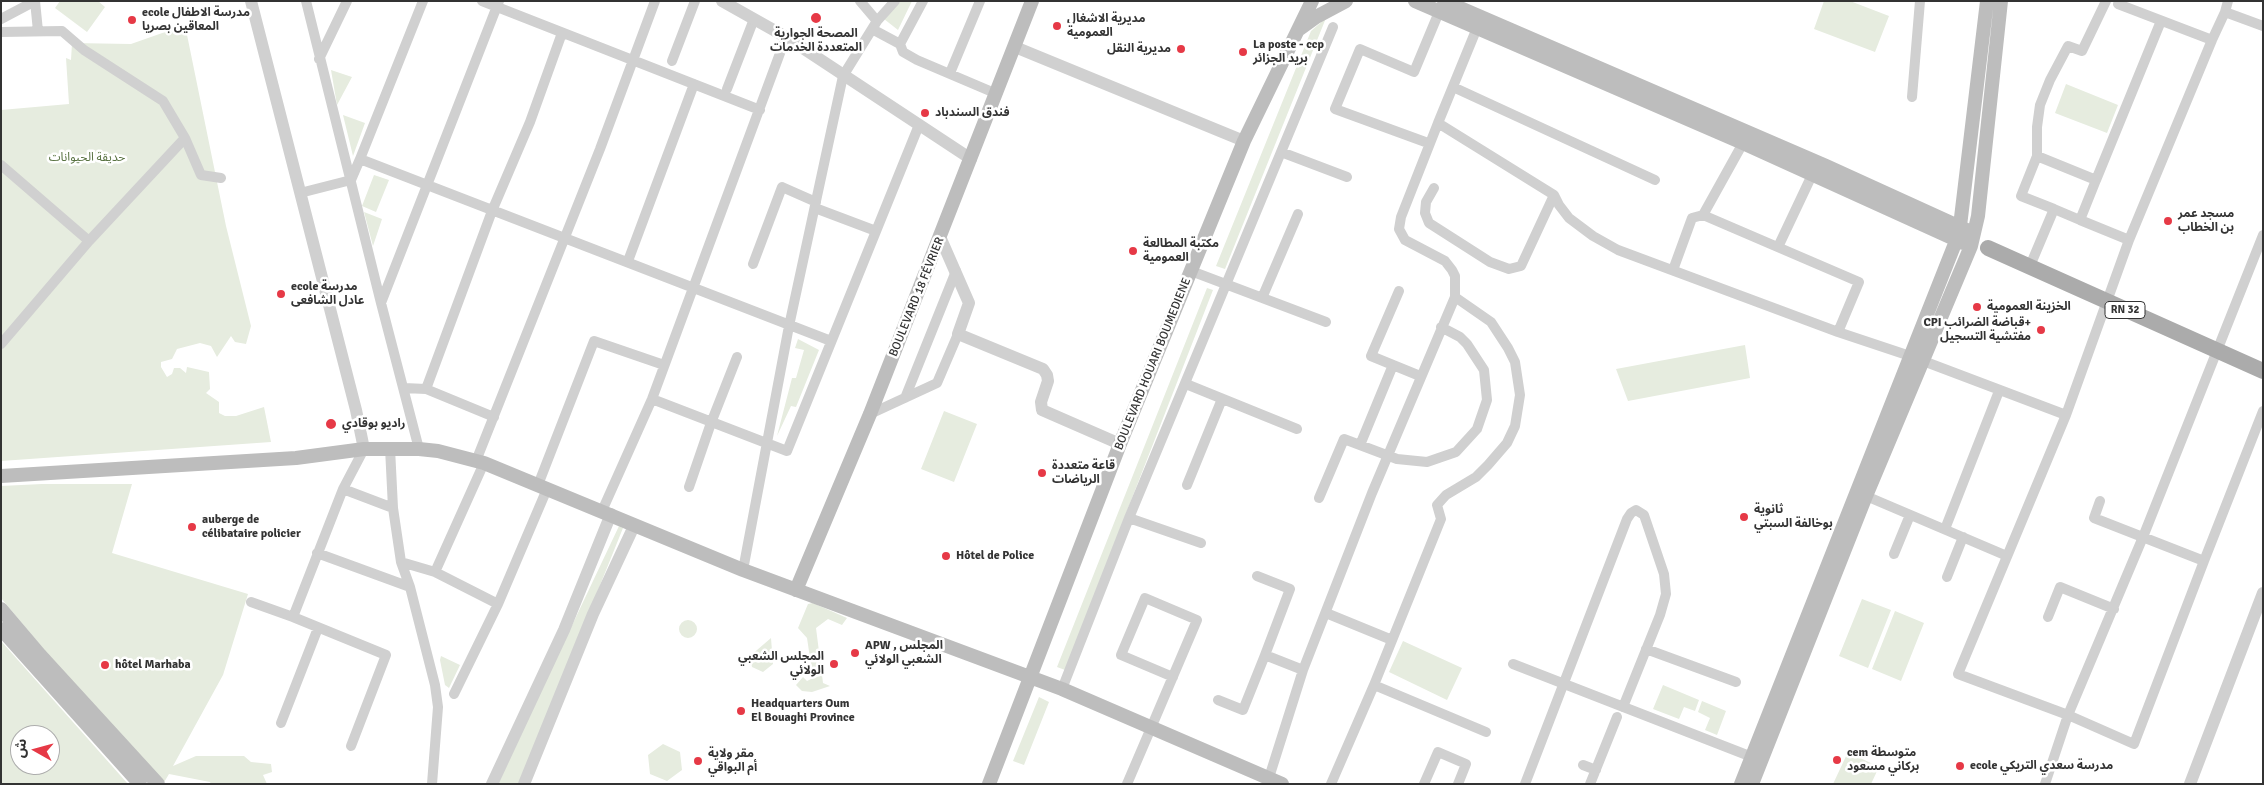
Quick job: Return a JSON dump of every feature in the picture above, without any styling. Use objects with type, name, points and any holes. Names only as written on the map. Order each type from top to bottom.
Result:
[{"type":"main road","name":"BOULEVARD 18 FÉVRIER","points":[[796,590],[870,414],[1032,1]]},
{"type":"main road","name":"BOULEVARD HOUARI BOUMEDIENE","points":[[1295,32],[1304,1]]},
{"type":"main road","name":"BOULEVARD HOUARI BOUMEDIENE","points":[[989,784],[1120,444],[1244,141],[1295,32],[1312,1]]},
{"type":"main road","points":[[1295,32],[1316,17],[1346,1]]},
{"type":"main road","points":[[1415,1],[1442,6],[1956,241],[1973,240]]},
{"type":"main road","points":[[1752,784],[1866,496],[1917,358],[1956,241],[1960,226],[1987,1]]},
{"type":"main road","points":[[1741,784],[1917,358],[1973,240],[2001,1]]},
{"type":"main road","points":[[1479,23],[1826,166],[1960,226],[1973,240],[1988,248]]},
{"type":"main road","name":"RN 32","points":[[1988,248],[2263,370]]},
{"type":"main road","points":[[1,476],[296,458],[364,449],[390,448],[438,451],[480,462],[606,512],[634,526],[743,570],[1062,690],[1273,782]]},
{"type":"main road","points":[[1,608],[40,655],[158,784]]},
{"type":"main road","points":[[1,629],[140,784]]},
{"type":"street","points":[[1,19],[35,1],[38,31]]},
{"type":"street","points":[[251,1],[356,410],[364,449],[343,488],[292,617]]},
{"type":"street","points":[[306,1],[319,59],[419,449]]},
{"type":"street","points":[[319,59],[346,1]]},
{"type":"street","points":[[351,180],[423,1]]},
{"type":"street","points":[[482,1],[498,4],[562,34],[760,110]]},
{"type":"street","points":[[435,572],[480,462],[494,417],[565,238],[655,1]]},
{"type":"street","points":[[672,61],[695,1]]},
{"type":"street","points":[[722,1],[786,37],[971,159]]},
{"type":"street","points":[[860,1],[874,25],[900,44],[903,52],[997,94]]},
{"type":"street","points":[[743,570],[789,326],[843,76],[874,25],[895,1]]},
{"type":"street","points":[[900,44],[923,1]]},
{"type":"street","points":[[950,73],[980,1]]},
{"type":"street","points":[[1912,98],[1920,1]]},
{"type":"street","points":[[2106,1],[2082,51],[2068,46],[2050,80],[2040,105],[2037,127],[2038,156],[2021,196],[2129,240]]},
{"type":"street","points":[[2117,2],[2212,40]]},
{"type":"street","points":[[381,303],[498,4]]},
{"type":"street","points":[[1428,143],[1336,109],[1360,49],[1414,72],[1442,6]]},
{"type":"street","points":[[2263,26],[2227,6],[2129,240],[2066,415],[1958,674],[2068,715],[2134,744],[2263,411]]},
{"type":"street","points":[[727,90],[754,19]]},
{"type":"street","points":[[2080,220],[2161,21]]},
{"type":"street","points":[[1273,782],[1302,670],[1387,455],[1455,297],[1455,276],[1445,261],[1405,240],[1399,229],[1401,216],[1428,143],[1479,23]]},
{"type":"street","points":[[1062,690],[1129,518],[1333,27]]},
{"type":"street","points":[[1,32],[62,31],[84,50],[163,101],[185,138],[201,175],[221,178]]},
{"type":"street","points":[[426,389],[492,211],[530,122],[562,34]]},
{"type":"street","points":[[492,784],[564,630],[606,512],[652,399],[786,37]]},
{"type":"street","points":[[1015,47],[1244,141]]},
{"type":"street","points":[[628,261],[694,84]]},
{"type":"street","points":[[1453,87],[1655,180]]},
{"type":"street","points":[[1438,123],[1554,195],[1558,205],[1569,218],[1600,241],[1618,250],[1838,332],[1917,358],[1999,391],[2066,415]]},
{"type":"street","points":[[652,399],[711,423],[787,450],[919,125]]},
{"type":"street","points":[[1,344],[89,241],[185,138]]},
{"type":"street","points":[[1703,215],[1743,143]]},
{"type":"street","points":[[1281,152],[1347,177]]},
{"type":"street","points":[[2038,156],[2096,180]]},
{"type":"street","points":[[360,159],[429,184],[492,211],[628,261],[831,341]]},
{"type":"street","points":[[1,165],[89,241]]},
{"type":"street","points":[[1778,247],[1812,175]]},
{"type":"street","points":[[300,193],[351,180]]},
{"type":"street","points":[[753,264],[782,188],[816,205],[876,230]]},
{"type":"street","points":[[1434,188],[1426,202],[1424,213],[1430,223],[1483,258],[1509,269],[1521,266],[1554,195]]},
{"type":"street","points":[[2030,266],[2054,209]]},
{"type":"street","points":[[1262,298],[1298,214]]},
{"type":"street","points":[[1673,270],[1692,218],[1703,215],[1859,282],[1838,332]]},
{"type":"street","points":[[2045,784],[2068,715],[2114,609],[2263,235]]},
{"type":"street","points":[[870,414],[937,384],[958,334],[969,303],[940,239]]},
{"type":"street","points":[[905,398],[956,271]]},
{"type":"street","points":[[1191,271],[1326,322]]},
{"type":"street","points":[[1399,291],[1371,356],[1420,376]]},
{"type":"street","points":[[1331,784],[1374,685],[1440,519],[1437,505],[1451,491],[1476,477],[1499,454],[1515,426],[1520,395],[1516,369],[1501,334],[1481,313],[1455,297]]},
{"type":"street","points":[[1319,498],[1344,439],[1387,455],[1417,463],[1437,460],[1464,445],[1482,420],[1488,390],[1482,365],[1460,337],[1441,327]]},
{"type":"street","points":[[958,334],[1043,369],[1047,374],[1048,381],[1041,402],[1042,410],[1120,444]]},
{"type":"street","points":[[454,694],[498,604],[594,341],[664,365]]},
{"type":"street","points":[[689,487],[711,423],[737,357]]},
{"type":"street","points":[[1360,445],[1393,365]]},
{"type":"street","points":[[1186,384],[1296,429]]},
{"type":"street","points":[[404,388],[426,389],[494,417]]},
{"type":"street","points":[[1945,529],[1999,391]]},
{"type":"street","points":[[1187,485],[1222,399]]},
{"type":"street","points":[[390,448],[393,508],[401,562],[410,587],[435,686],[438,707],[432,784]]},
{"type":"street","points":[[343,488],[393,508]]},
{"type":"street","points":[[1866,496],[2007,556]]},
{"type":"street","points":[[2100,501],[2094,518],[2204,561]]},
{"type":"street","points":[[1525,784],[1627,519],[1636,510],[1644,516],[1664,574],[1666,594],[1623,707]]},
{"type":"street","points":[[1894,554],[1910,515]]},
{"type":"street","points":[[1129,518],[1201,543]]},
{"type":"street","points":[[524,784],[593,614],[634,526]]},
{"type":"street","points":[[1947,577],[1963,537]]},
{"type":"street","points":[[317,553],[410,587]]},
{"type":"street","points":[[401,562],[435,572],[498,604]]},
{"type":"street","points":[[1218,700],[1243,710],[1290,589],[1257,576]]},
{"type":"street","points":[[2048,616],[2060,587],[2114,609]]},
{"type":"street","points":[[2190,784],[2263,593]]},
{"type":"street","points":[[1127,784],[1173,677],[1197,620],[1145,598],[1121,655],[1173,677]]},
{"type":"street","points":[[251,602],[386,655],[351,746]]},
{"type":"street","points":[[1326,613],[1392,640]]},
{"type":"street","points":[[281,723],[318,628]]},
{"type":"street","points":[[1646,649],[1736,682]]},
{"type":"street","points":[[1264,655],[1302,670]]},
{"type":"street","points":[[1513,664],[1752,757]]},
{"type":"street","points":[[1374,685],[1486,732]]},
{"type":"street","points":[[1590,784],[1617,717]]},
{"type":"street","points":[[1427,783],[1438,752],[1466,764],[1458,784]]},
{"type":"street","points":[[1583,765],[1596,770]]},
{"type":"green space","points":[[60,1],[98,1],[105,7],[87,32],[55,8]]},
{"type":"green space","points":[[901,1],[912,1],[898,30],[884,19]]},
{"type":"green space","points":[[1824,1],[1850,1],[1889,16],[1875,52],[1814,29]]},
{"type":"green space","points":[[1326,18],[1225,269],[1216,266],[1311,31]]},
{"type":"green space","name":"حديقة الحيوانات","points":[[185,25],[226,226],[251,326],[246,344],[235,342],[231,336],[217,357],[211,346],[200,343],[177,349],[172,359],[161,362],[161,367],[167,377],[172,374],[174,368],[180,368],[186,373],[187,367],[209,372],[210,389],[206,393],[219,402],[219,413],[225,416],[236,416],[264,407],[271,442],[1,461],[1,110],[69,104],[66,58],[71,60],[72,43],[131,44]]},
{"type":"green space","points":[[331,70],[352,77],[337,105]]},
{"type":"green space","points":[[2066,84],[2118,105],[2107,133],[2055,113]]},
{"type":"green space","points":[[343,115],[365,123],[353,156]]},
{"type":"green space","points":[[374,175],[389,180],[376,212],[362,206]]},
{"type":"green space","points":[[364,212],[382,219],[373,246]]},
{"type":"green space","points":[[1207,288],[1213,290],[1065,670],[1057,667]]},
{"type":"green space","points":[[798,339],[819,350],[796,407],[791,406],[777,436],[792,378],[796,378],[804,350],[795,348]]},
{"type":"green space","points":[[1745,345],[1750,378],[1628,401],[1616,369]]},
{"type":"green space","points":[[944,411],[977,424],[954,482],[921,469]]},
{"type":"green space","points":[[132,484],[112,553],[248,594],[223,675],[173,766],[196,756],[244,756],[251,762],[271,764],[272,772],[263,775],[267,784],[211,784],[210,782],[169,774],[163,784],[75,687],[1,598],[1,486]]},
{"type":"green space","points":[[619,526],[623,528],[520,784],[497,784]]},
{"type":"green space","points":[[1862,599],[1891,610],[1868,668],[1839,656]]},
{"type":"green space","points":[[813,603],[847,618],[842,625],[828,619],[816,628],[823,683],[830,686],[812,692],[802,691],[796,685],[803,677],[807,681],[813,678],[807,638],[798,628],[808,604]]},
{"type":"green space","points":[[1895,611],[1924,623],[1901,681],[1872,669]]},
{"type":"green space","points":[[688,620],[694,623],[697,629],[694,635],[688,638],[682,635],[679,629],[682,623]]},
{"type":"green space","points":[[771,638],[773,664],[763,672],[752,667],[750,656]]},
{"type":"green space","points":[[1,641],[128,784],[1,784]]},
{"type":"green space","points":[[1403,641],[1462,668],[1447,700],[1389,672]]},
{"type":"green space","points":[[441,656],[460,665],[449,688],[445,685],[440,660]]},
{"type":"green space","points":[[1663,685],[1699,700],[1695,711],[1684,707],[1679,719],[1653,709]]},
{"type":"green space","points":[[1039,697],[1049,702],[1024,765],[1013,761]]},
{"type":"green space","points":[[1702,701],[1726,711],[1717,735],[1705,730],[1710,718],[1698,712]]},
{"type":"green space","points":[[663,744],[680,752],[682,770],[667,781],[650,774],[648,755]]},
{"type":"green space","points":[[1848,752],[1879,767],[1871,784],[1833,784]]},
{"type":"place","name":"المصحة الجوارية المتعددة الخدمات","points":[[816,18]]},
{"type":"place","name":"ecole مدرسة الاطفال المعاقين بصريا","points":[[132,20]]},
{"type":"place","name":"مديرية الاشغال العمومية","points":[[1057,26]]},
{"type":"place","name":"مديرية النقل","points":[[1181,49]]},
{"type":"place","name":"La poste - ccp بريد الجزائر","points":[[1243,52]]},
{"type":"place","name":"فندق السندباد","points":[[925,113]]},
{"type":"place","name":"مسجد عمر بن الخطاب","points":[[2168,221]]},
{"type":"place","name":"مكتبة المطالعة العمومية","points":[[1133,251]]},
{"type":"place","name":"ecole مدرسة عادل الشافعى","points":[[281,294]]},
{"type":"place","name":"الخزينة العمومية","points":[[1977,307]]},
{"type":"place","name":"CPI قباضة الضرائب+ مفتشية التسجيل","points":[[2041,330]]},
{"type":"place","name":"راديو بوقادي","points":[[331,424]]},
{"type":"place","name":"قاعة متعددة الرياضات","points":[[1042,473]]},
{"type":"place","name":"ثانوية بوخالفة السبتي","points":[[1744,517]]},
{"type":"place","name":"auberge de célibataire policier","points":[[192,527]]},
{"type":"place","name":"Hôtel de Police","points":[[946,556]]},
{"type":"place","name":"APW , المجلس الشعبي الولائي","points":[[855,653]]},
{"type":"place","name":"المجلس الشعبي الولائي","points":[[834,664]]},
{"type":"place","name":"hôtel Marhaba","points":[[105,665]]},
{"type":"place","name":"Headquarters Oum El Bouaghi Province","points":[[741,711]]},
{"type":"place","name":"cem متوسطة بركاني مسعود","points":[[1837,760]]},
{"type":"place","name":"مقر ولاية أم البواقي","points":[[698,761]]},
{"type":"place","name":"ecole مدرسة سعدي التريكي","points":[[1960,766]]}]
